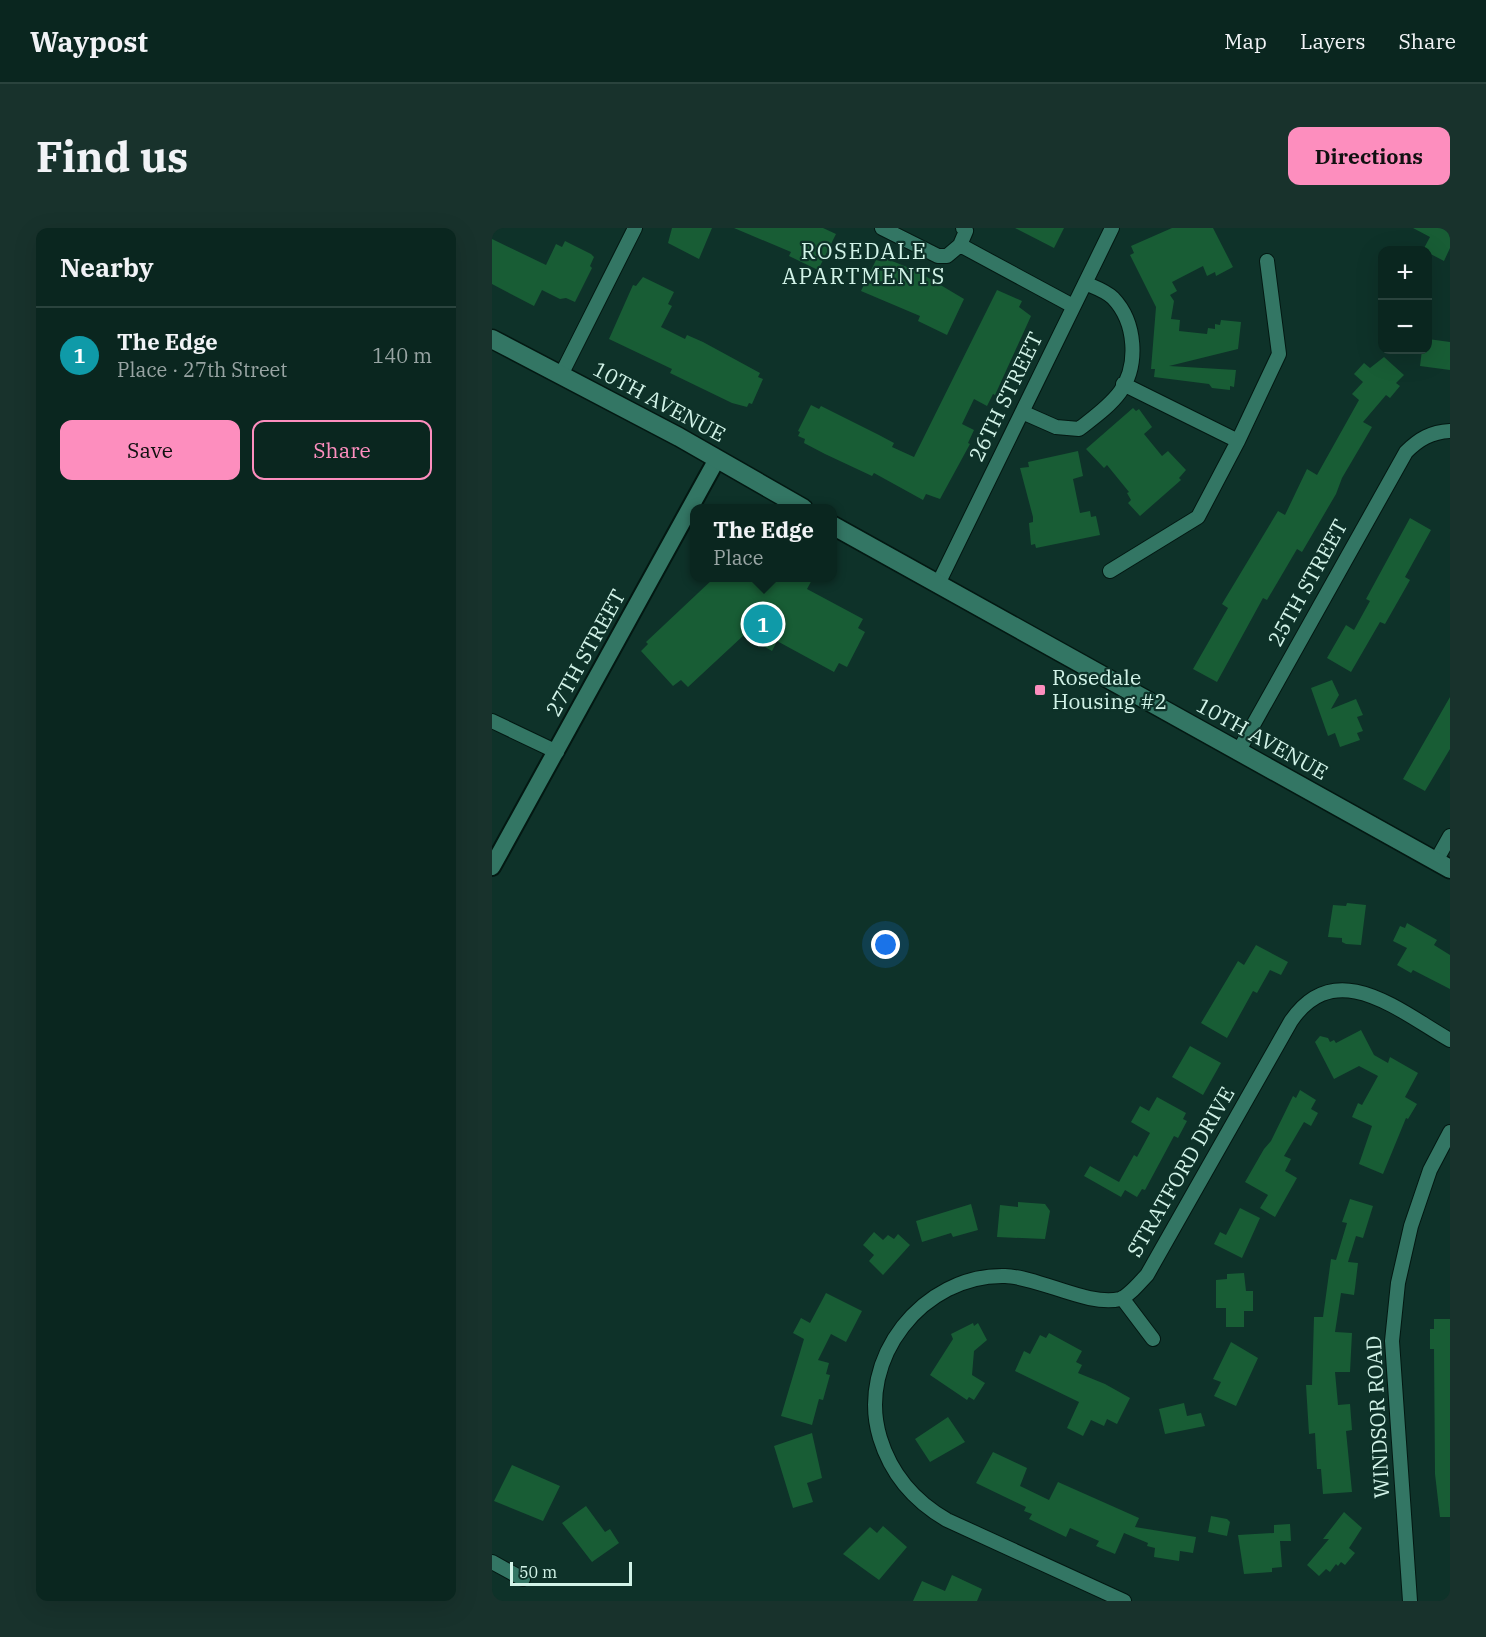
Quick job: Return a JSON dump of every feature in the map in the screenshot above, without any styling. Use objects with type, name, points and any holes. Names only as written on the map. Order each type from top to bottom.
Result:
[{"type":"main road","name":"10TH AVENUE","points":[[492,339],[717,459],[796,504]]},
{"type":"main road","name":"10TH AVENUE","points":[[837,528],[1443,865]]},
{"type":"street","points":[[561,375],[634,228]]},
{"type":"street","points":[[882,228],[939,256],[947,256],[960,246],[966,231],[963,228]]},
{"type":"street","name":"26TH STREET","points":[[938,584],[1112,228]]},
{"type":"street","points":[[960,246],[1073,306]]},
{"type":"street","points":[[1110,571],[1198,517],[1238,441],[1279,354],[1267,261]]},
{"type":"street","points":[[1022,412],[1056,427],[1079,429],[1102,411],[1121,391],[1131,364],[1132,330],[1113,298],[1085,283]]},
{"type":"street","points":[[1123,384],[1238,441]]},
{"type":"street","name":"25TH STREET","points":[[1238,752],[1406,452],[1420,439],[1439,431],[1450,431]]},
{"type":"street","name":"27TH STREET","points":[[692,504],[717,459]]},
{"type":"street","name":"27TH STREET","points":[[492,867],[690,508]]},
{"type":"street","points":[[492,721],[557,752]]},
{"type":"street","points":[[1443,865],[1450,836]]},
{"type":"street","name":"STRATFORD DRIVE","points":[[1122,1298],[1147,1275],[1302,1005],[1318,994],[1337,989],[1356,991],[1375,996],[1450,1040]]},
{"type":"street","name":"WINDSOR ROAD","points":[[1410,1601],[1392,1341],[1398,1283],[1411,1226],[1430,1170],[1450,1132]]},
{"type":"street","points":[[1124,1601],[1071,1579],[930,1510],[915,1497],[891,1467],[878,1431],[875,1393],[885,1356],[893,1339],[919,1309],[950,1287],[987,1276],[1007,1276],[1100,1300],[1122,1298],[1153,1339]]},
{"type":"street","points":[[492,1562],[523,1579]]},
{"type":"building","points":[[672,228],[712,228],[699,259],[668,243]]},
{"type":"building","points":[[734,228],[823,228],[836,234],[818,270],[789,256],[791,252]]},
{"type":"building","points":[[1015,228],[1064,228],[1054,248]]},
{"type":"building","points":[[1172,228],[1213,228],[1233,267],[1216,276],[1215,272],[1207,276],[1203,266],[1172,282],[1177,291],[1170,295],[1174,301],[1171,319],[1180,320],[1179,331],[1207,334],[1208,328],[1215,329],[1215,324],[1220,325],[1221,320],[1241,322],[1238,349],[1169,366],[1236,370],[1234,387],[1230,386],[1230,390],[1212,388],[1209,384],[1154,377],[1155,369],[1151,369],[1156,307],[1130,255],[1134,253],[1131,246]]},
{"type":"building","points":[[1413,228],[1450,228],[1450,248],[1444,261],[1432,255],[1432,246],[1425,246],[1430,237]]},
{"type":"building","points":[[492,239],[546,265],[556,244],[562,247],[565,241],[591,254],[594,257],[590,266],[592,268],[575,302],[566,298],[560,299],[542,290],[534,306],[492,284]]},
{"type":"building","points":[[882,257],[917,271],[964,299],[947,335],[918,321],[920,316],[861,291],[876,260],[880,261]]},
{"type":"building","points":[[643,277],[674,292],[668,304],[672,306],[661,327],[685,339],[687,335],[703,342],[760,373],[758,377],[763,379],[752,404],[749,403],[747,407],[732,403],[670,373],[672,369],[609,339],[633,285],[636,286]]},
{"type":"building","points":[[997,290],[1022,301],[1019,307],[1031,316],[995,395],[993,394],[987,406],[974,399],[962,424],[974,430],[968,443],[970,444],[940,499],[926,494],[923,500],[874,473],[872,476],[825,454],[804,443],[805,439],[798,436],[800,432],[798,431],[811,405],[819,409],[821,406],[894,443],[892,447],[914,457]]},
{"type":"building","points":[[1432,340],[1450,342],[1450,370],[1420,366],[1422,354],[1432,354]]},
{"type":"building","points":[[1384,357],[1404,375],[1396,383],[1400,386],[1390,398],[1386,395],[1363,422],[1372,427],[1302,552],[1297,549],[1267,600],[1263,598],[1217,682],[1193,669],[1228,608],[1222,604],[1278,511],[1285,515],[1307,469],[1317,475],[1359,400],[1352,394],[1363,382],[1354,374],[1364,363],[1370,368]]},
{"type":"building","points":[[1133,408],[1136,411],[1139,409],[1152,427],[1144,434],[1162,456],[1168,451],[1186,470],[1179,478],[1181,480],[1140,516],[1128,503],[1131,500],[1127,493],[1129,492],[1107,465],[1104,468],[1086,449]]},
{"type":"building","points":[[1078,451],[1083,476],[1073,479],[1080,513],[1090,511],[1091,517],[1096,516],[1100,535],[1036,548],[1035,544],[1031,545],[1029,523],[1033,522],[1033,517],[1020,468],[1029,467],[1028,462]]},
{"type":"building","points":[[1410,518],[1431,530],[1405,577],[1410,580],[1385,624],[1380,622],[1351,672],[1327,658],[1346,625],[1354,630],[1370,601],[1366,599]]},
{"type":"building","points":[[710,582],[811,582],[807,589],[863,619],[858,628],[865,632],[847,667],[839,663],[834,672],[777,641],[772,651],[744,635],[688,687],[681,680],[673,686],[641,651],[648,644],[646,642]]},
{"type":"building","points":[[1332,680],[1339,695],[1331,709],[1356,699],[1363,715],[1357,717],[1363,731],[1357,733],[1360,740],[1340,747],[1335,733],[1328,736],[1311,688]]},
{"type":"building","points":[[1450,697],[1450,749],[1425,791],[1403,779]]},
{"type":"building","points":[[1347,903],[1366,905],[1361,945],[1346,944],[1342,942],[1342,938],[1328,937],[1333,905],[1346,906]]},
{"type":"building","points":[[1407,923],[1437,940],[1434,945],[1450,955],[1450,989],[1413,970],[1411,973],[1397,965],[1407,948],[1393,941],[1400,926],[1405,928]]},
{"type":"building","points":[[1256,945],[1288,962],[1281,975],[1270,970],[1257,993],[1253,991],[1227,1038],[1201,1023],[1238,961],[1244,965]]},
{"type":"building","points":[[1361,1030],[1374,1055],[1388,1063],[1390,1057],[1418,1073],[1405,1097],[1417,1104],[1408,1119],[1406,1118],[1383,1174],[1359,1164],[1372,1126],[1352,1117],[1358,1103],[1362,1105],[1378,1076],[1359,1066],[1334,1079],[1315,1042],[1320,1036],[1328,1038],[1330,1042],[1334,1040],[1336,1043]]},
{"type":"building","points":[[1190,1046],[1221,1063],[1203,1095],[1172,1077]]},
{"type":"building","points":[[1300,1090],[1316,1100],[1311,1109],[1318,1113],[1311,1126],[1304,1122],[1284,1156],[1291,1159],[1285,1171],[1297,1178],[1275,1217],[1260,1208],[1268,1195],[1245,1182],[1271,1141],[1293,1096],[1296,1098]]},
{"type":"building","points":[[1157,1097],[1186,1113],[1183,1119],[1187,1121],[1178,1138],[1174,1136],[1145,1190],[1142,1189],[1137,1197],[1125,1190],[1121,1197],[1084,1176],[1090,1166],[1119,1182],[1134,1155],[1137,1157],[1150,1133],[1131,1122],[1140,1106],[1149,1111]]},
{"type":"building","points":[[1350,1199],[1373,1206],[1363,1238],[1356,1236],[1348,1262],[1358,1263],[1354,1295],[1341,1293],[1335,1332],[1352,1333],[1350,1372],[1335,1372],[1338,1405],[1350,1404],[1352,1430],[1346,1431],[1352,1492],[1323,1494],[1321,1469],[1317,1469],[1315,1433],[1309,1434],[1306,1385],[1312,1385],[1314,1317],[1323,1317],[1331,1259],[1336,1260],[1347,1223],[1342,1222]]},
{"type":"building","points":[[1018,1202],[1045,1204],[1050,1211],[1045,1239],[997,1237],[1000,1205],[1018,1207]]},
{"type":"building","points":[[971,1204],[978,1230],[953,1237],[951,1233],[922,1242],[916,1221]]},
{"type":"building","points":[[1240,1208],[1260,1218],[1242,1258],[1214,1244],[1220,1232],[1226,1235]]},
{"type":"building","points":[[874,1232],[883,1240],[888,1235],[894,1239],[898,1234],[910,1245],[883,1275],[869,1261],[874,1255],[863,1245]]},
{"type":"building","points":[[1244,1273],[1246,1291],[1253,1291],[1253,1311],[1244,1311],[1244,1327],[1226,1327],[1226,1308],[1216,1308],[1216,1280],[1227,1279],[1227,1274]]},
{"type":"building","points":[[826,1293],[862,1311],[846,1342],[831,1334],[818,1360],[829,1363],[826,1374],[830,1375],[823,1400],[819,1399],[812,1425],[781,1416],[804,1339],[793,1333],[801,1318],[810,1323]]},
{"type":"building","points":[[1434,1319],[1450,1319],[1450,1517],[1440,1517],[1435,1474],[1434,1349],[1430,1349],[1430,1329],[1434,1329]]},
{"type":"building","points":[[973,1323],[974,1326],[978,1323],[987,1340],[974,1351],[972,1375],[985,1383],[974,1400],[969,1397],[967,1400],[930,1375],[953,1339],[951,1334]]},
{"type":"building","points":[[1049,1333],[1082,1351],[1076,1362],[1082,1365],[1078,1373],[1130,1398],[1117,1424],[1107,1419],[1104,1426],[1091,1420],[1083,1436],[1067,1428],[1079,1402],[1015,1371],[1024,1351],[1030,1354],[1040,1335],[1046,1338]]},
{"type":"building","points":[[1231,1342],[1258,1358],[1236,1406],[1214,1396],[1221,1382],[1213,1379]]},
{"type":"building","points":[[1184,1403],[1187,1416],[1201,1413],[1205,1426],[1165,1434],[1159,1409]]},
{"type":"building","points":[[948,1417],[965,1442],[930,1462],[915,1439]]},
{"type":"building","points":[[812,1433],[822,1478],[807,1483],[813,1502],[793,1508],[774,1446]]},
{"type":"building","points":[[993,1452],[1027,1468],[1020,1486],[1049,1500],[1058,1482],[1139,1518],[1135,1527],[1196,1537],[1193,1553],[1180,1551],[1179,1561],[1154,1557],[1155,1548],[1124,1533],[1115,1554],[1096,1546],[1099,1541],[1070,1528],[1066,1537],[1029,1519],[1032,1514],[1024,1511],[1026,1507],[976,1483]]},
{"type":"building","points":[[512,1465],[560,1486],[543,1521],[494,1501]]},
{"type":"building","points":[[586,1506],[605,1532],[610,1529],[619,1543],[592,1562],[562,1523]]},
{"type":"building","points":[[1344,1512],[1362,1528],[1349,1548],[1355,1553],[1345,1565],[1341,1562],[1338,1566],[1336,1564],[1330,1572],[1326,1569],[1319,1576],[1307,1565],[1329,1539],[1323,1539]]},
{"type":"building","points":[[1211,1516],[1227,1519],[1230,1522],[1227,1536],[1208,1532]]},
{"type":"building","points":[[1290,1524],[1291,1541],[1280,1541],[1282,1567],[1272,1568],[1272,1572],[1244,1574],[1238,1535],[1274,1533],[1274,1525]]},
{"type":"building","points":[[883,1526],[907,1547],[879,1580],[843,1554],[870,1527],[877,1533]]},
{"type":"building","points":[[952,1575],[982,1589],[977,1601],[913,1601],[922,1581],[945,1591]]},
{"type":"place","name":"The Edge","points":[[763,624]]},
{"type":"place","name":"Rosedale Housing #2","points":[[1040,690]]},
{"type":"district","name":"ROSEDALE APARTMENTS","points":[[864,264]]}]
